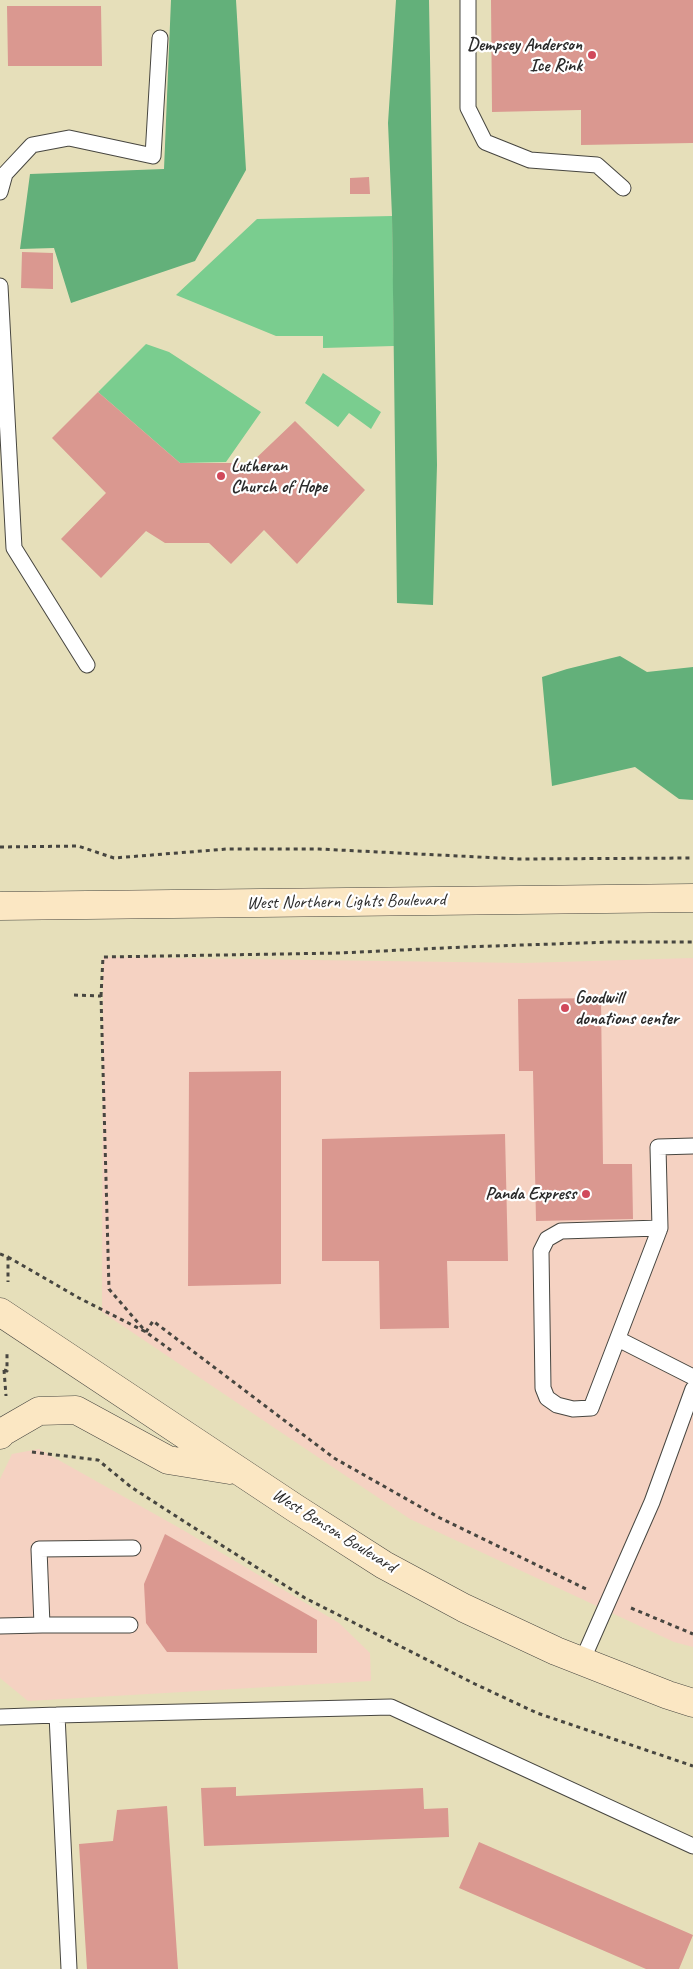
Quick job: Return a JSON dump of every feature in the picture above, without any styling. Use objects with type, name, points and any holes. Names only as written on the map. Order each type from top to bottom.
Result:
[{"type":"main road","name":"West Northern Lights Boulevard","points":[[0,906],[693,898]]},
{"type":"main road","name":"West Benson Boulevard","points":[[0,1312],[384,1565],[464,1608],[582,1661],[693,1703]]},
{"type":"main road","points":[[0,1435],[39,1411],[76,1410],[168,1460],[239,1471]]},
{"type":"lane","points":[[468,0],[468,108],[485,142],[530,160],[597,164],[623,188]]},
{"type":"lane","points":[[0,192],[5,174],[32,145],[69,138],[153,156],[160,38]]},
{"type":"lane","points":[[0,286],[14,548],[87,666]]},
{"type":"lane","points":[[660,1228],[560,1231],[547,1239],[541,1252],[543,1388],[547,1398],[557,1405],[573,1409],[591,1408],[660,1228],[658,1147],[693,1146]]},
{"type":"lane","points":[[618,1339],[693,1377]]},
{"type":"lane","points":[[582,1661],[652,1502],[693,1389]]},
{"type":"lane","points":[[42,1625],[39,1549],[133,1548]]},
{"type":"lane","points":[[0,1626],[130,1625]]},
{"type":"lane","points":[[0,1717],[391,1707],[693,1846]]},
{"type":"lane","points":[[57,1715],[69,1969]]},
{"type":"path","points":[[0,847],[78,846],[114,858],[227,849],[319,849],[519,859],[693,858]]},
{"type":"path","points":[[146,1332],[109,1289],[101,996],[103,957],[311,954],[611,942],[693,942]]},
{"type":"path","points":[[74,995],[101,996]]},
{"type":"path","points":[[8,1257],[79,1298],[146,1332],[172,1351]]},
{"type":"path","points":[[146,1332],[153,1321],[334,1458],[440,1518],[575,1584],[693,1634]]},
{"type":"path","points":[[29,1452],[98,1460],[131,1486],[305,1598],[475,1684],[537,1713],[693,1766]]},
{"type":"shaded area","points":[[103,957],[524,963],[693,958],[693,1647],[674,1642],[410,1519],[102,1312]]},
{"type":"shaded area","points":[[39,1449],[183,1530],[339,1623],[370,1653],[371,1681],[28,1701],[0,1678],[0,1479],[12,1454]]},
{"type":"green space","points":[[171,0],[236,0],[246,170],[195,261],[71,303],[54,248],[20,249],[30,174],[164,169]]},
{"type":"green space","points":[[396,0],[429,0],[437,465],[433,605],[397,603],[392,216],[388,123]]},
{"type":"green space","points":[[392,216],[394,346],[323,348],[323,336],[276,336],[176,295],[257,219]]},
{"type":"green space","points":[[146,344],[169,352],[261,412],[226,462],[180,463],[98,392]]},
{"type":"green space","points":[[323,373],[381,412],[371,429],[349,413],[338,427],[305,403]]},
{"type":"green space","points":[[620,656],[647,672],[693,667],[693,800],[679,799],[635,767],[552,786],[542,677]]},
{"type":"building","name":"Dempsey Anderson Ice Rink","points":[[491,0],[693,0],[693,143],[581,145],[581,110],[492,112]]},
{"type":"building","points":[[7,6],[101,6],[102,66],[8,66]]},
{"type":"building","points":[[369,177],[370,194],[350,194],[350,178]]},
{"type":"building","points":[[22,252],[53,253],[53,289],[21,288]]},
{"type":"building","name":"Lutheran Church of Hope","points":[[98,392],[180,463],[251,463],[295,421],[365,490],[297,564],[264,530],[231,564],[209,543],[165,543],[146,531],[101,578],[61,539],[106,493],[52,438]]},
{"type":"building","points":[[601,998],[603,1164],[632,1164],[633,1219],[536,1221],[533,1071],[519,1071],[518,999]]},
{"type":"building","points":[[281,1071],[281,1284],[188,1286],[189,1072]]},
{"type":"building","points":[[505,1134],[508,1261],[447,1261],[449,1328],[380,1329],[379,1261],[322,1261],[322,1139]]},
{"type":"building","points":[[165,1534],[317,1620],[317,1653],[167,1652],[146,1623],[144,1584]]},
{"type":"building","points":[[236,1787],[236,1796],[423,1788],[424,1809],[448,1808],[449,1837],[204,1846],[201,1788]]},
{"type":"building","points":[[167,1806],[178,1969],[87,1969],[79,1844],[113,1841],[117,1810]]},
{"type":"building","points":[[479,1842],[693,1935],[679,1969],[646,1969],[459,1888]]},
{"type":"place","name":"Dempsey Anderson Ice Rink","points":[[592,55]]},
{"type":"place","name":"Lutheran Church of Hope","points":[[221,476]]},
{"type":"place","name":"Goodwill donations center","points":[[565,1008]]},
{"type":"place","name":"Panda Express","points":[[586,1194]]}]
